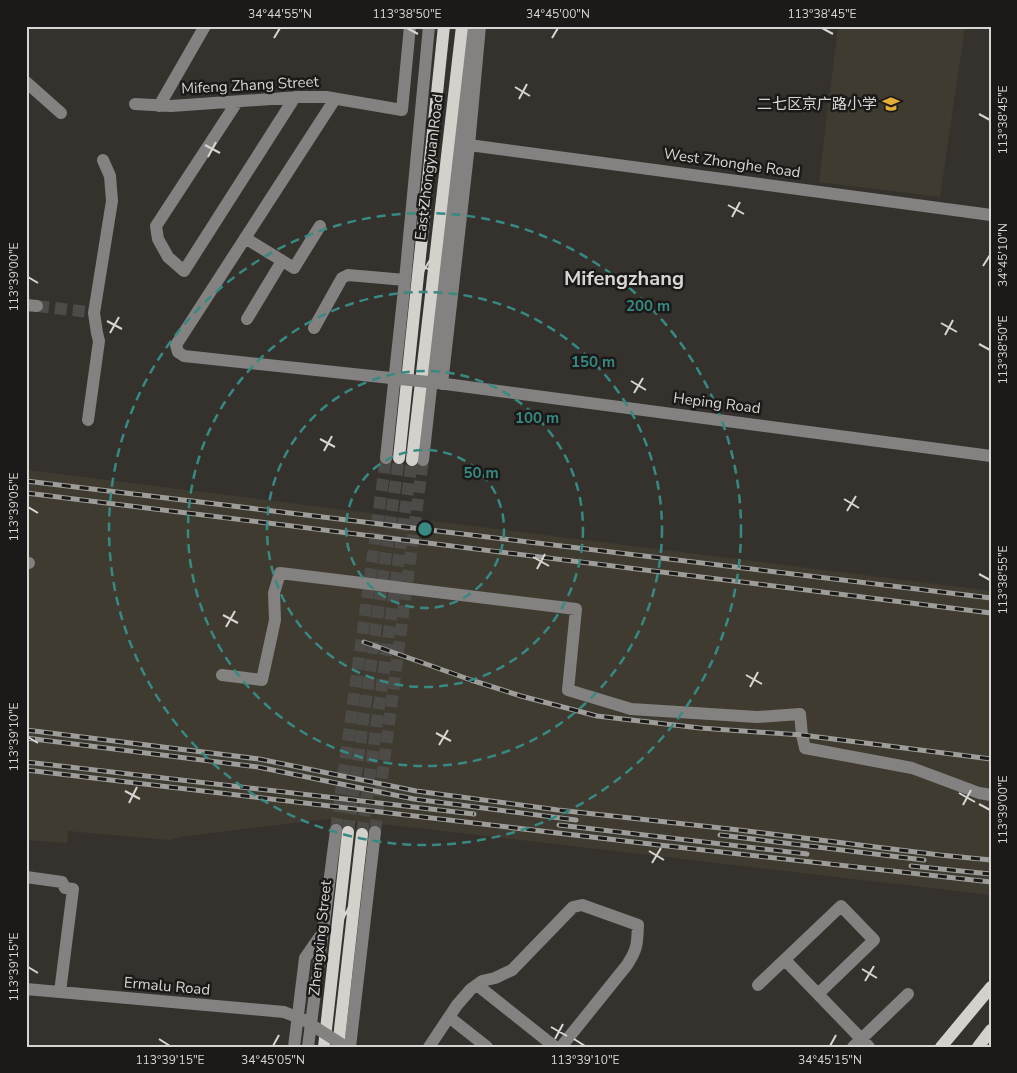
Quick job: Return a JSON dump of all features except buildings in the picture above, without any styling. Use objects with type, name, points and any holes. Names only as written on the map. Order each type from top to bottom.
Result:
[{"type":"main road","name":"East Zhongyuan Road","points":[[411,459],[444,26]]},
{"type":"main road","name":"East Zhongyuan Road","points":[[411,459],[462,26]]},
{"type":"main road","name":"Zhengxing Street","points":[[324,1047],[342,831]]},
{"type":"main road","name":"Zhengxing Street","points":[[338,1047],[362,834]]},
{"type":"main road","points":[[941,1047],[991,987]]},
{"type":"main road","points":[[950,1047],[991,987]]},
{"type":"main road","points":[[978,1047],[991,1030]]},
{"type":"street","points":[[159,106],[205,26]]},
{"type":"street","name":"Mifeng Zhang Street","points":[[135,104],[171,106],[295,97],[326,97],[402,110],[410,26]]},
{"type":"street","points":[[386,458],[429,26]]},
{"type":"street","points":[[411,459],[471,26]]},
{"type":"street","points":[[440,383],[469,145],[480,26]]},
{"type":"street","points":[[26,82],[61,113]]},
{"type":"street","points":[[237,102],[156,226],[158,238],[168,257],[184,271],[295,97]]},
{"type":"street","points":[[320,226],[294,268],[245,238],[335,99]]},
{"type":"street","name":"West Zhonghe Road","points":[[469,145],[991,215]]},
{"type":"street","points":[[88,420],[99,341],[92,313],[112,201],[110,176],[103,160]]},
{"type":"street","name":"Heping Road","points":[[245,238],[176,345],[178,352],[184,356],[440,383],[991,456]]},
{"type":"street","points":[[247,319],[282,261]]},
{"type":"street","points":[[314,328],[342,278],[348,275],[405,280]]},
{"type":"street","points":[[222,675],[262,680],[275,620],[274,593],[280,573],[576,609],[568,690],[631,708],[757,717],[800,714],[805,748],[912,768],[979,793],[991,795]]},
{"type":"street","points":[[308,1047],[322,933],[342,831]]},
{"type":"street","points":[[301,1018],[348,1047],[375,832]]},
{"type":"street","points":[[26,877],[62,882],[65,888],[72,889],[60,992]]},
{"type":"street","points":[[429,1047],[449,1016],[471,989],[482,981],[495,978],[512,970],[574,907],[582,905],[638,925],[637,947],[627,965],[561,1047]]},
{"type":"street","points":[[758,985],[840,906],[874,940],[818,994]]},
{"type":"street","points":[[294,1047],[301,1018],[305,958],[322,933]]},
{"type":"street","points":[[785,960],[818,994],[861,1044],[908,994]]},
{"type":"street","points":[[477,985],[555,1047]]},
{"type":"street","name":"Ermalu Road","points":[[26,990],[284,1012],[301,1018]]},
{"type":"street","points":[[449,1016],[487,1047]]},
{"type":"shaded area","name":"二七区京广路小学","points":[[838,26],[965,26],[940,197],[819,182]]},
{"type":"shaded area","points":[[26,470],[991,591],[991,895],[328,819],[186,836],[169,840],[68,831],[67,843],[26,840]]},
{"type":"tunnel","points":[[37,306],[89,312]]},
{"type":"tunnel","points":[[336,830],[386,458]]},
{"type":"tunnel","points":[[348,832],[399,458]]},
{"type":"tunnel","points":[[362,834],[412,460]]},
{"type":"tunnel","points":[[375,832],[423,460]]},
{"type":"railway","points":[[26,481],[991,598]]},
{"type":"railway","points":[[26,493],[991,613]]},
{"type":"railway","points":[[364,642],[521,696],[597,716],[700,728],[802,735],[991,759]]},
{"type":"railway","points":[[26,730],[259,759],[416,791],[558,810],[991,860]]},
{"type":"railway","points":[[26,738],[258,767],[414,799],[576,820]]},
{"type":"railway","points":[[26,762],[474,814]]},
{"type":"railway","points":[[26,770],[659,845],[991,882]]},
{"type":"railway","points":[[559,825],[807,854]]},
{"type":"railway","points":[[720,835],[924,860]]},
{"type":"railway","points":[[911,866],[991,874]]},
{"type":"place","name":"二七区京广路小学","points":[[891,104]]},
{"type":"district","name":"Mifengzhang","points":[[624,278]]}]
